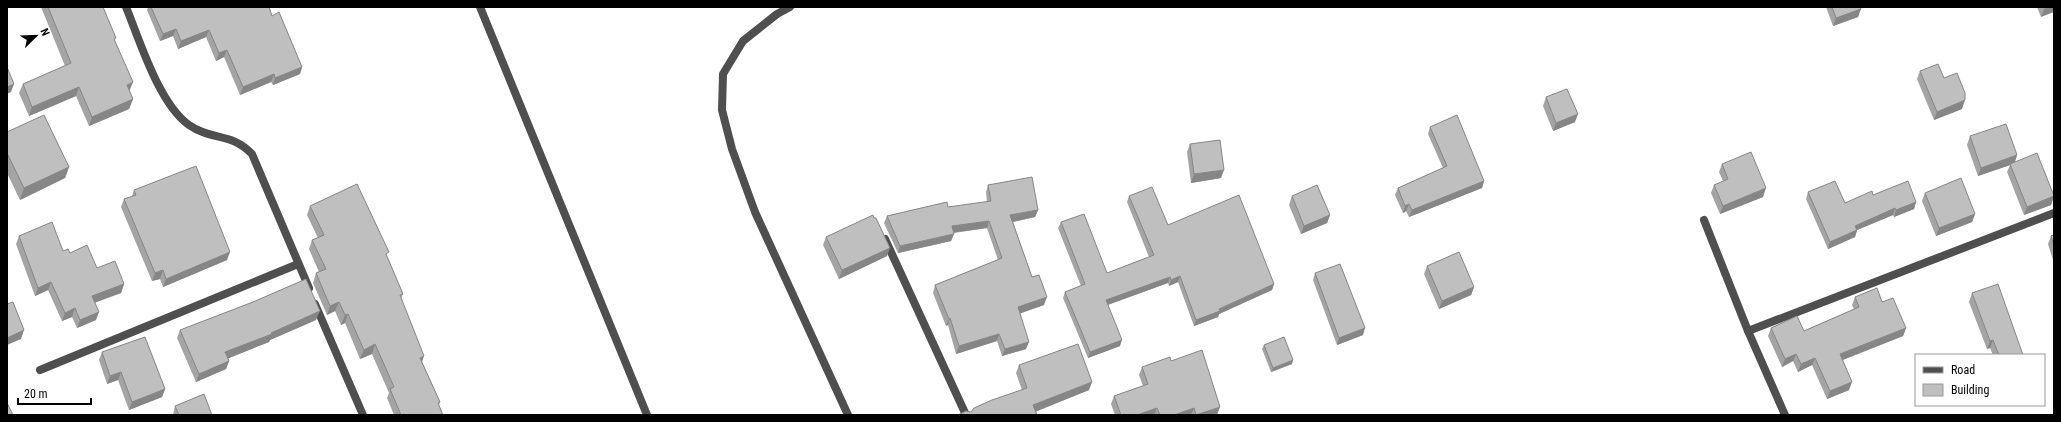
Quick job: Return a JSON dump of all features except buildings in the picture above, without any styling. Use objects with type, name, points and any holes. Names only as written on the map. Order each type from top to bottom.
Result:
[{"type":"street","points":[[126,7],[158,83],[170,106],[188,124],[204,133],[234,140],[252,154],[362,415]]},
{"type":"street","points":[[480,7],[647,415]]},
{"type":"street","points":[[790,7],[777,14],[743,41],[723,74],[722,110],[732,149],[755,212],[848,415]]},
{"type":"street","points":[[1748,331],[2054,213]]},
{"type":"street","points":[[1704,220],[1748,331],[1785,415]]},
{"type":"street","points":[[880,228],[966,415]]},
{"type":"street","points":[[40,370],[298,264]]}]
